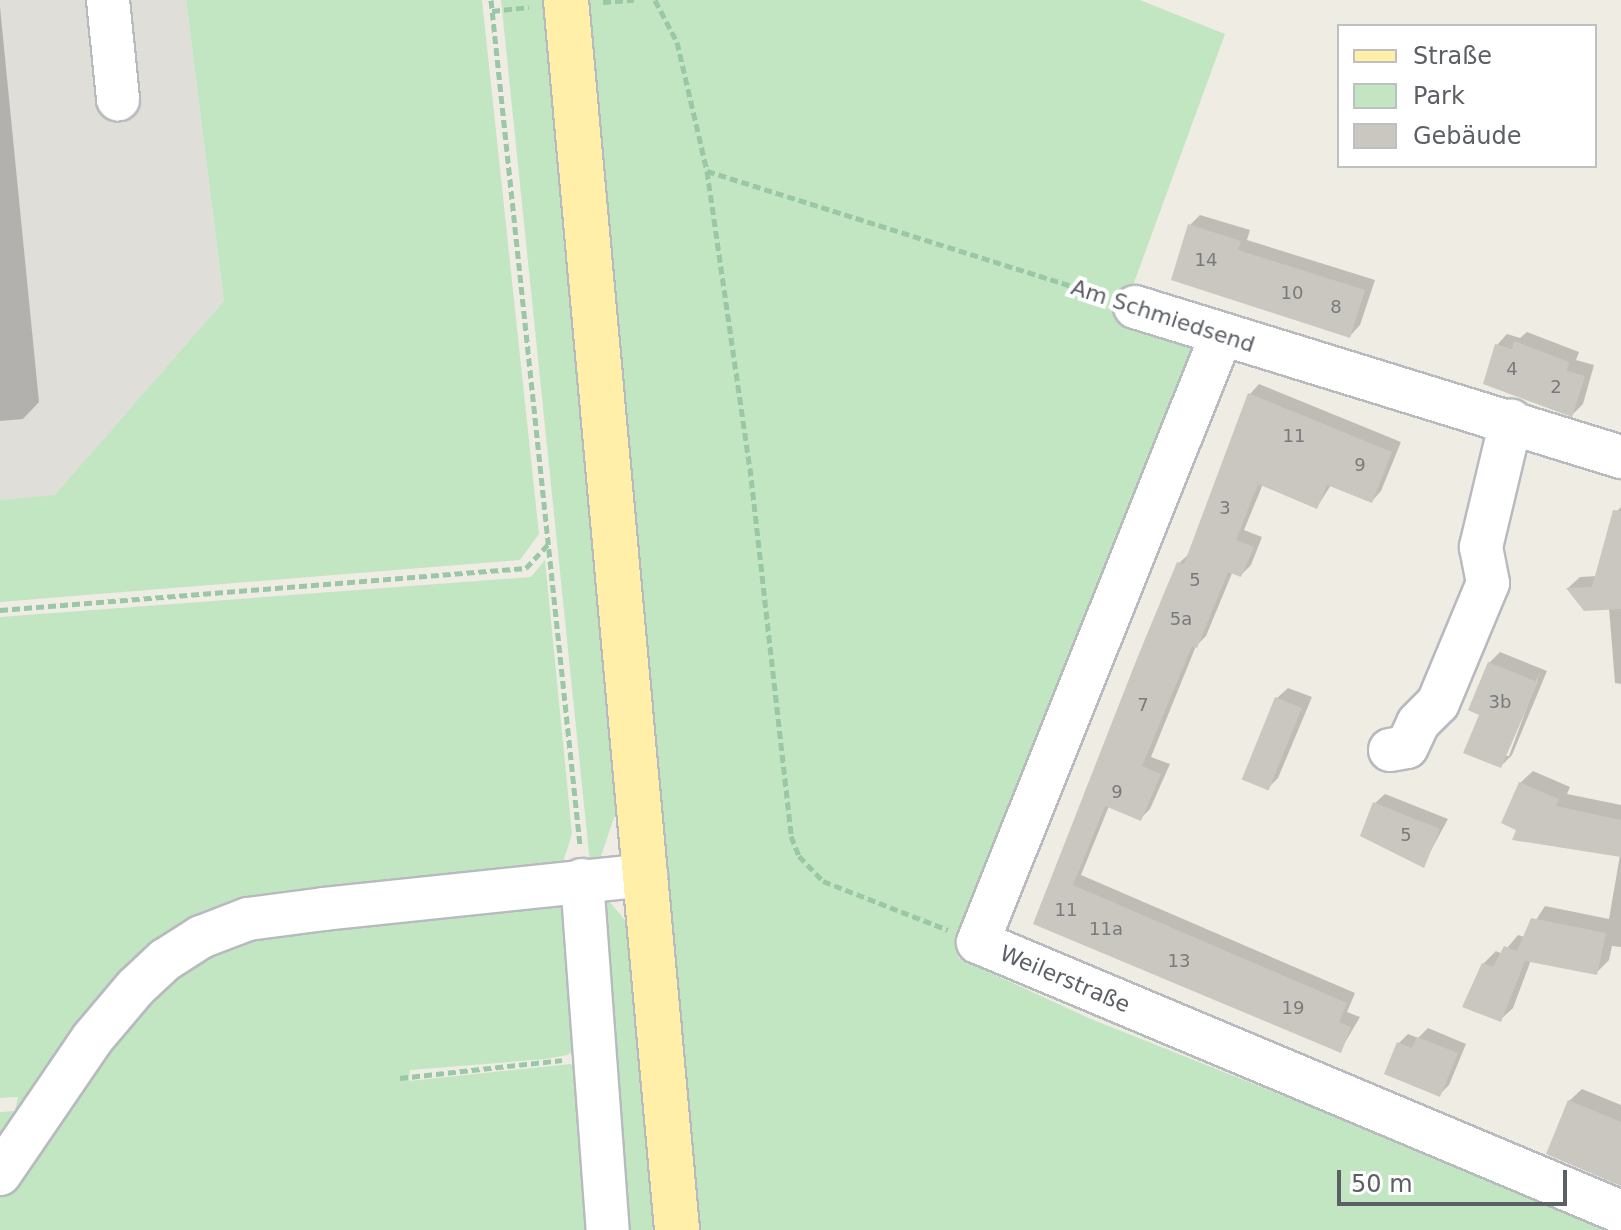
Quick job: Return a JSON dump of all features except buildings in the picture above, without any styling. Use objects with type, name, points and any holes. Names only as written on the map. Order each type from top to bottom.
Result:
[{"type":"main road","points":[[564,3],[677,1230]]},
{"type":"street","points":[[108,0],[118,99]]},
{"type":"street","name":"Am Schmiedsend","points":[[1135,307],[1621,457]]},
{"type":"street","name":"Weilerstraße","points":[[1221,336],[978,942],[1621,1212]]},
{"type":"street","points":[[1390,750],[1407,747],[1418,723],[1438,703],[1488,583],[1481,547],[1511,421]]},
{"type":"street","points":[[0,1174],[92,1039],[136,987],[165,960],[201,937],[248,919],[646,875]]},
{"type":"street","points":[[582,880],[608,1230]]},
{"type":"path","points":[[491,0],[550,542],[582,880]]},
{"type":"path","points":[[492,11],[564,3],[634,0]]},
{"type":"path","points":[[655,0],[677,42],[707,171],[750,468],[791,836],[799,856],[823,881],[978,942]]},
{"type":"path","name":"Am Schmiedsend","points":[[707,171],[1135,307]]},
{"type":"path","points":[[0,610],[526,568],[550,542]]},
{"type":"path","points":[[400,1078],[595,1056]]},
{"type":"shaded area","points":[[0,0],[186,0],[224,301],[55,496],[0,500]]},
{"type":"green space","points":[[186,0],[482,0],[539,534],[520,560],[0,602],[0,500],[55,495],[224,301]]},
{"type":"green space","points":[[501,0],[548,0],[620,800],[600,859],[590,863]]},
{"type":"green space","points":[[585,0],[1140,0],[1225,34],[1120,321],[1197,342],[958,958],[1091,1019],[1620,1230],[698,1230]]},
{"type":"green space","points":[[545,560],[572,834],[562,865],[185,932],[0,1157],[0,1112],[15,1111],[18,1097],[0,1098],[0,617],[531,577]]},
{"type":"green space","points":[[563,891],[587,1043],[567,1055],[546,1059],[410,1070],[409,1081],[570,1064],[584,1071],[603,1230],[0,1230],[0,1193],[119,1027],[196,955],[248,937]]},
{"type":"green space","points":[[592,893],[609,901],[629,925],[659,1230],[616,1230]]}]
